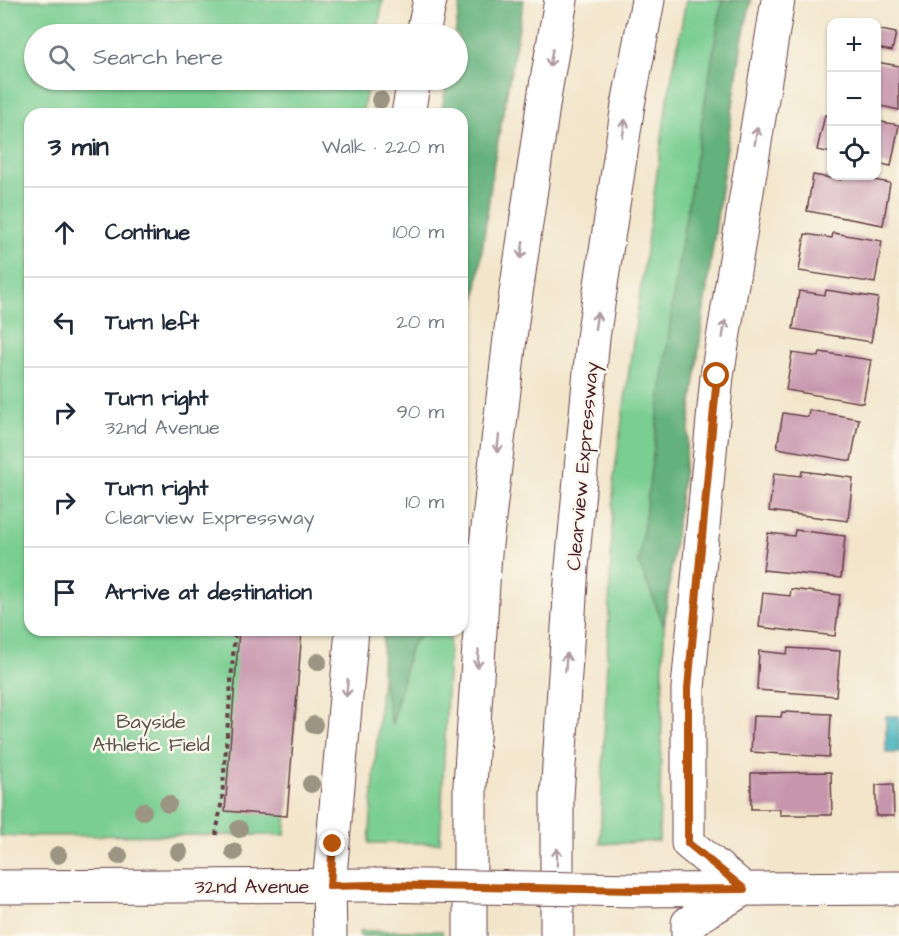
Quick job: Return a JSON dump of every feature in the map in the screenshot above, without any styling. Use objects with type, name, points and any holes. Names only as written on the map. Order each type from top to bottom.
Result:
[{"type":"main road","points":[[425,24],[430,0]]},
{"type":"main road","points":[[470,936],[470,785],[485,553],[512,321],[545,92],[561,0]]},
{"type":"main road","name":"Clearview Expressway","points":[[557,936],[557,796],[572,567],[593,338],[628,105],[648,0]]},
{"type":"main road","points":[[688,936],[688,923],[744,889],[688,843],[688,688],[717,376],[777,0]]},
{"type":"main road","points":[[409,108],[412,90]]},
{"type":"main road","points":[[330,936],[330,886],[351,636]]},
{"type":"main road","name":"32nd Avenue","points":[[0,887],[373,885],[636,890],[899,888]]},
{"type":"path","points":[[216,836],[222,800],[236,636]]},
{"type":"green space","name":"Bayside Athletic Field","points":[[0,0],[383,0],[379,24],[24,24],[24,90],[367,90],[363,108],[24,108],[24,636],[302,636],[285,835],[0,836]]},
{"type":"green space","points":[[461,0],[524,0],[494,162],[468,355],[468,108],[442,108],[445,90],[468,90],[468,24],[457,24]]},
{"type":"green space","points":[[686,0],[751,0],[742,41],[703,315],[664,626],[659,841],[600,844],[614,477],[666,109]]},
{"type":"green space","points":[[722,0],[751,0],[742,41],[703,315],[664,626],[639,563],[677,270]]},
{"type":"green space","points":[[383,636],[419,636],[410,647],[392,725],[382,675]]},
{"type":"green space","points":[[419,636],[450,636],[440,843],[369,843],[382,675],[392,723],[410,647]]},
{"type":"green space","points":[[360,931],[442,931],[442,936],[360,936]]},
{"type":"water","points":[[886,716],[899,716],[899,753],[886,753]]},
{"type":"building","points":[[881,30],[896,33],[892,51],[881,49]]},
{"type":"building","points":[[881,63],[899,66],[899,110],[881,106]]},
{"type":"building","points":[[825,115],[827,116],[827,152],[817,150]]},
{"type":"building","points":[[881,122],[899,125],[891,166],[881,164]]},
{"type":"building","points":[[813,175],[827,178],[827,180],[874,180],[890,183],[883,225],[807,211]]},
{"type":"building","points":[[833,233],[882,241],[875,283],[799,271],[805,234],[832,238]]},
{"type":"building","points":[[826,290],[878,298],[871,342],[793,329],[799,291],[825,295]]},
{"type":"building","points":[[820,352],[871,360],[863,403],[786,390],[792,353],[819,357]]},
{"type":"building","points":[[809,410],[859,419],[851,461],[777,448],[783,413],[808,417]]},
{"type":"building","points":[[802,471],[853,478],[848,521],[769,511],[774,473],[801,476]]},
{"type":"building","points":[[795,530],[845,536],[841,578],[763,570],[768,533],[794,536]]},
{"type":"building","points":[[791,589],[840,595],[835,636],[759,627],[763,593],[790,596]]},
{"type":"building","points":[[239,636],[302,636],[287,816],[225,811]]},
{"type":"building","points":[[788,648],[840,651],[836,696],[757,690],[759,651],[787,654]]},
{"type":"building","points":[[782,712],[831,714],[829,757],[751,752],[753,716],[781,717]]},
{"type":"building","points":[[831,772],[832,815],[780,815],[780,809],[751,809],[751,773]]},
{"type":"building","points":[[893,784],[894,816],[876,816],[876,785]]},
{"type":"route","points":[[333,844],[330,886],[744,889],[688,843],[688,688],[717,376]]}]
